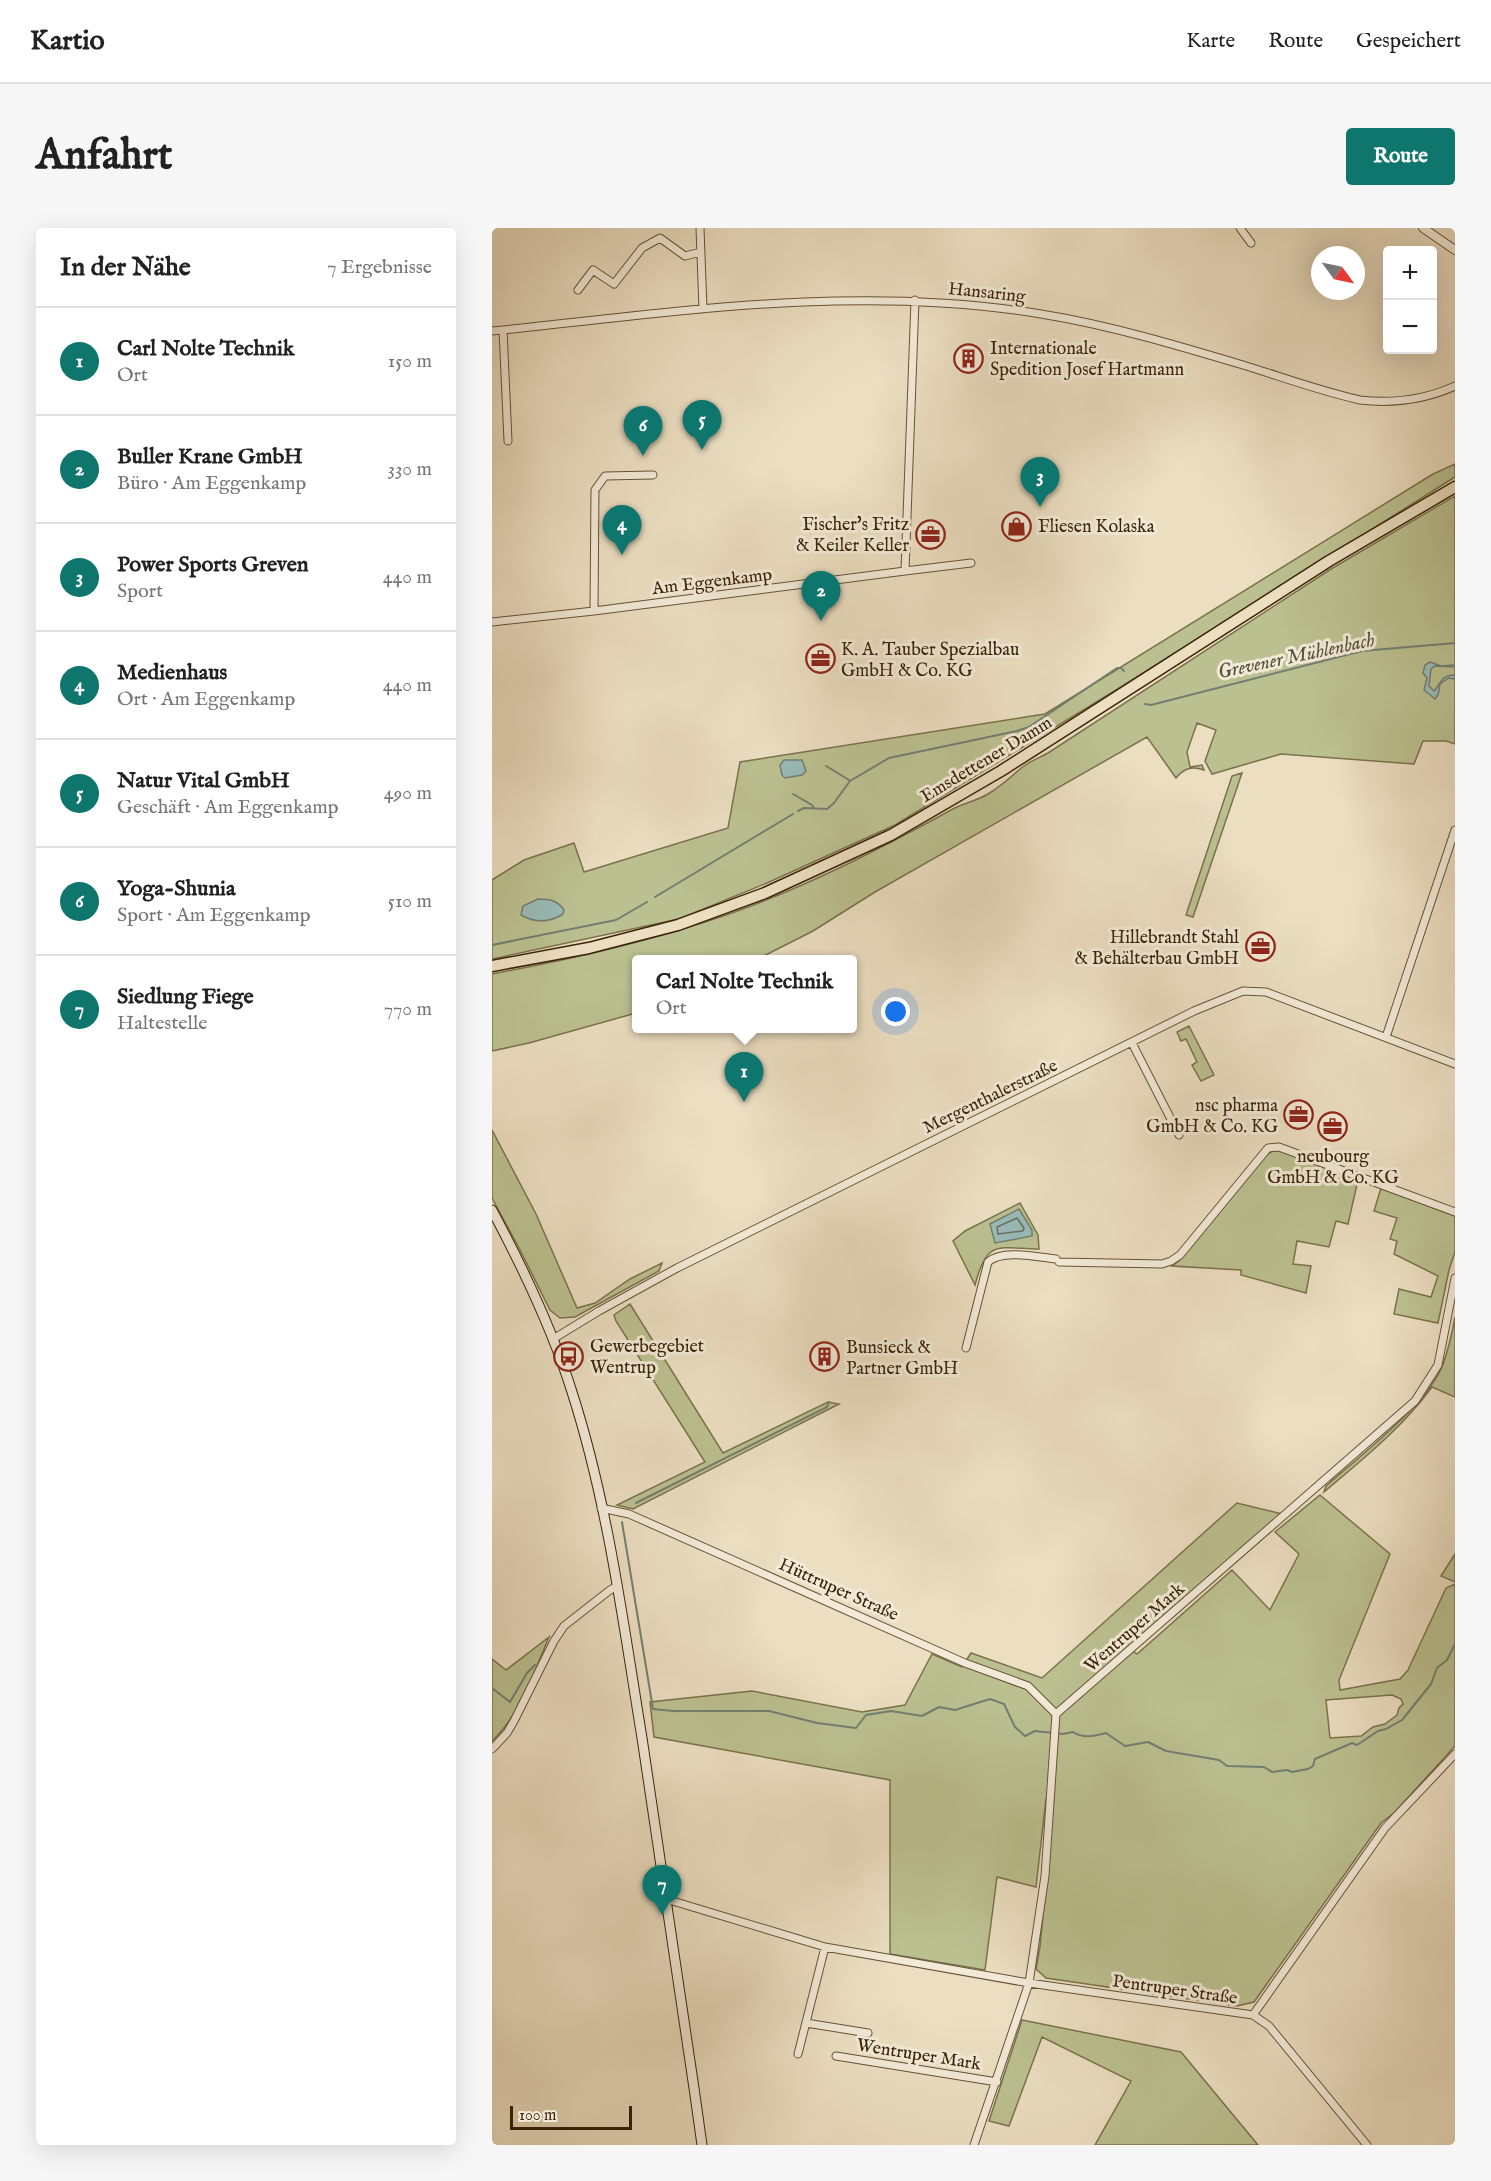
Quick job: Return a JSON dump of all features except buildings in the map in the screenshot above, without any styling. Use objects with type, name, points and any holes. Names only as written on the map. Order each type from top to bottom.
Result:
[{"type":"main road","name":"Emsdettener Damm","points":[[492,966],[589,948],[678,925],[765,893],[891,835],[1001,771],[1329,561],[1455,487]]},
{"type":"main road","points":[[492,1210],[532,1290],[553,1339],[577,1410],[601,1508],[618,1586],[702,2145]]},
{"type":"street","points":[[700,228],[703,309]]},
{"type":"street","points":[[1240,228],[1251,243]]},
{"type":"street","points":[[1423,228],[1455,250]]},
{"type":"street","points":[[578,290],[593,270],[614,284],[642,249],[660,238],[685,256],[701,252]]},
{"type":"street","name":"Hansaring","points":[[492,331],[703,309],[835,300],[915,300],[1001,308],[1088,323],[1150,338],[1360,400],[1388,402],[1420,399],[1455,386]]},
{"type":"street","points":[[905,571],[915,300]]},
{"type":"street","points":[[503,330],[508,441]]},
{"type":"street","points":[[594,611],[595,490],[605,476],[653,475]]},
{"type":"street","name":"Am Eggenkamp","points":[[492,622],[970,563]]},
{"type":"street","points":[[1386,1037],[1455,831]]},
{"type":"street","name":"Mergenthalerstraße","points":[[553,1339],[677,1268],[1194,1011],[1243,991],[1266,992],[1455,1064]]},
{"type":"street","points":[[1132,1043],[1179,1136]]},
{"type":"street","points":[[966,1348],[988,1262],[993,1257],[1003,1255],[1058,1261],[1162,1264],[1171,1261],[1179,1255],[1268,1148],[1279,1146],[1455,1212]]},
{"type":"street","name":"Wentruper Mark","points":[[974,2145],[1029,1983],[1045,1876],[1056,1714],[1415,1401],[1438,1365],[1455,1278]]},
{"type":"street","name":"Hüttruper Straße","points":[[601,1508],[629,1514],[964,1664],[1028,1686],[1056,1714]]},
{"type":"street","points":[[492,1749],[507,1733],[564,1626],[618,1586]]},
{"type":"street","points":[[1253,2015],[1384,1828],[1455,1754]]},
{"type":"street","points":[[666,1899],[825,1947],[1029,1983]]},
{"type":"street","points":[[798,2054],[825,1947]]},
{"type":"street","name":"Pentruper Straße","points":[[1029,1983],[1253,2015],[1269,2026],[1367,2145]]},
{"type":"street","points":[[806,2023],[867,2033]]},
{"type":"street","name":"Wentruper Mark","points":[[836,2056],[997,2082]]},
{"type":"green space","points":[[1455,464],[1455,477],[1116,690],[895,825],[767,883],[679,919],[492,959],[492,880],[524,860],[574,843],[584,872],[728,828],[740,762],[1045,714],[1433,474]]},
{"type":"green space","points":[[1455,496],[1455,744],[1446,741],[1423,741],[1414,764],[1281,754],[1212,774],[1205,761],[1216,730],[1197,723],[1187,752],[1190,767],[1202,765],[1204,770],[1188,769],[1176,778],[1147,737],[875,892],[813,931],[766,955],[632,955],[632,1014],[492,1051],[492,974],[671,933],[758,903],[814,880],[870,853],[984,796],[1026,764],[1048,753],[1331,569]]},
{"type":"green space","points":[[1242,773],[1193,917],[1186,915],[1232,776]]},
{"type":"green space","points":[[1189,1026],[1214,1075],[1201,1081],[1192,1065],[1197,1062],[1186,1039],[1181,1041],[1177,1032]]},
{"type":"green space","points":[[492,1130],[536,1214],[577,1308],[595,1303],[630,1279],[662,1263],[659,1271],[575,1317],[560,1318],[550,1310],[492,1198]]},
{"type":"green space","points":[[1280,1150],[1358,1180],[1348,1224],[1336,1221],[1329,1247],[1297,1241],[1293,1264],[1311,1266],[1306,1293],[1241,1275],[1241,1270],[1172,1266],[1179,1261],[1266,1155]]},
{"type":"green space","points":[[1381,1188],[1455,1216],[1455,1252],[1438,1323],[1394,1314],[1399,1289],[1431,1297],[1438,1276],[1394,1254],[1397,1241],[1390,1239],[1397,1218],[1374,1211]]},
{"type":"green space","points":[[1020,1203],[1038,1235],[1039,1249],[996,1249],[984,1260],[975,1285],[953,1241],[965,1231]]},
{"type":"green space","points":[[630,1304],[723,1453],[828,1402],[839,1404],[633,1509],[617,1505],[705,1462],[616,1321],[614,1315]]},
{"type":"green space","points":[[1455,1317],[1455,1397],[1432,1387],[1395,1430],[1324,1492],[1326,1486],[1406,1414],[1433,1382],[1442,1367]]},
{"type":"green space","points":[[1320,1495],[1390,1554],[1339,1680],[1340,1690],[1400,1679],[1408,1670],[1446,1588],[1455,1584],[1455,1746],[1394,1813],[1381,1823],[1254,2002],[1237,2006],[1046,1978],[1036,1969],[1054,1798],[1046,1799],[1036,1887],[997,1877],[985,1970],[890,1954],[890,1780],[654,1737],[650,1702],[752,1691],[862,1712],[905,1705],[932,1654],[962,1667],[971,1653],[1042,1678],[1237,1503],[1282,1514],[1130,1649],[1137,1654],[1232,1570],[1270,1610],[1299,1554],[1275,1532]],"holes":[[[1392,1695],[1401,1699],[1403,1704],[1397,1715],[1385,1724],[1373,1727],[1361,1736],[1330,1738],[1326,1700]]]},
{"type":"green space","points":[[1455,1554],[1455,1582],[1441,1576]]},
{"type":"green space","points":[[549,1637],[532,1678],[511,1719],[492,1741],[492,1659],[506,1670]]},
{"type":"green space","points":[[1022,2020],[1181,2052],[1258,2145],[1095,2145],[1131,2081],[1042,2037],[1009,2126],[989,2121]]},
{"type":"water","points":[[1430,662],[1441,666],[1455,665],[1455,667],[1435,666],[1431,669],[1429,686],[1434,691],[1444,678],[1455,675],[1455,679],[1449,678],[1440,684],[1435,699],[1424,690],[1427,678],[1423,673],[1425,665]]},
{"type":"water","points":[[784,760],[802,760],[806,771],[802,775],[785,778],[780,765]]},
{"type":"water","points":[[538,899],[556,902],[564,910],[563,914],[542,921],[521,915],[523,906]]},
{"type":"water","points":[[1019,1209],[1032,1230],[1032,1236],[995,1243],[990,1224]]},
{"type":"waterway","name":"Grevener Mühlenbach","points":[[1145,704],[1151,705],[1362,651],[1455,643]]},
{"type":"waterway","name":"Grevener Mühlenbach","points":[[798,811],[804,808],[827,809],[850,781],[889,758],[1029,727],[1117,668],[1124,671]]},
{"type":"waterway","points":[[826,766],[849,780]]},
{"type":"waterway","points":[[793,794],[814,808]]},
{"type":"waterway","name":"Grevener Mühlenbach","points":[[655,897],[793,814]]},
{"type":"waterway","name":"Grevener Mühlenbach","points":[[492,945],[616,920],[647,902]]},
{"type":"waterway","points":[[636,1503],[827,1407],[829,1402]]},
{"type":"waterway","points":[[622,1522],[653,1709],[769,1711],[817,1723],[856,1728],[866,1715],[891,1711],[922,1716],[939,1707],[955,1710],[990,1699],[1004,1704],[1015,1727],[1025,1736],[1035,1731],[1063,1734],[1073,1732],[1085,1736],[1106,1733],[1125,1746],[1148,1742],[1166,1751],[1219,1760],[1227,1766],[1264,1767],[1272,1772],[1287,1770],[1292,1772],[1308,1769],[1313,1766],[1315,1759],[1352,1743],[1357,1745],[1378,1731],[1402,1720],[1431,1684],[1437,1668],[1447,1660],[1455,1644]]},
{"type":"waterway","points":[[492,1688],[510,1702],[527,1673],[535,1665]]},
{"type":"place","name":"Internationale Spedition Josef Hartmann","points":[[969,358]]},
{"type":"place","name":"Natur Vital GmbH","points":[[702,450]]},
{"type":"place","name":"Yoga-Shunia","points":[[643,456]]},
{"type":"place","name":"Power Sports Greven","points":[[1040,507]]},
{"type":"place","name":"Fliesen Kolaska","points":[[1017,526]]},
{"type":"place","name":"Fischer's Fritz & Keiler Keller","points":[[930,534]]},
{"type":"place","name":"Medienhaus","points":[[622,555]]},
{"type":"place","name":"Buller Krane GmbH","points":[[821,621]]},
{"type":"place","name":"K. A. Tauber Spezialbau GmbH & Co. KG","points":[[820,659]]},
{"type":"place","name":"Hillebrandt Stahl & Behälterbau GmbH","points":[[1260,947]]},
{"type":"place","name":"Carl Nolte Technik","points":[[744,1102]]},
{"type":"place","name":"nsc pharma GmbH & Co. KG","points":[[1299,1115]]},
{"type":"place","name":"neubourg GmbH & Co. KG","points":[[1333,1127]]},
{"type":"place","name":"Gewerbegebiet Wentrup","points":[[569,1356]]},
{"type":"place","name":"Bunsieck & Partner GmbH","points":[[825,1357]]},
{"type":"place","name":"Siedlung Fiege","points":[[662,1915]]}]
